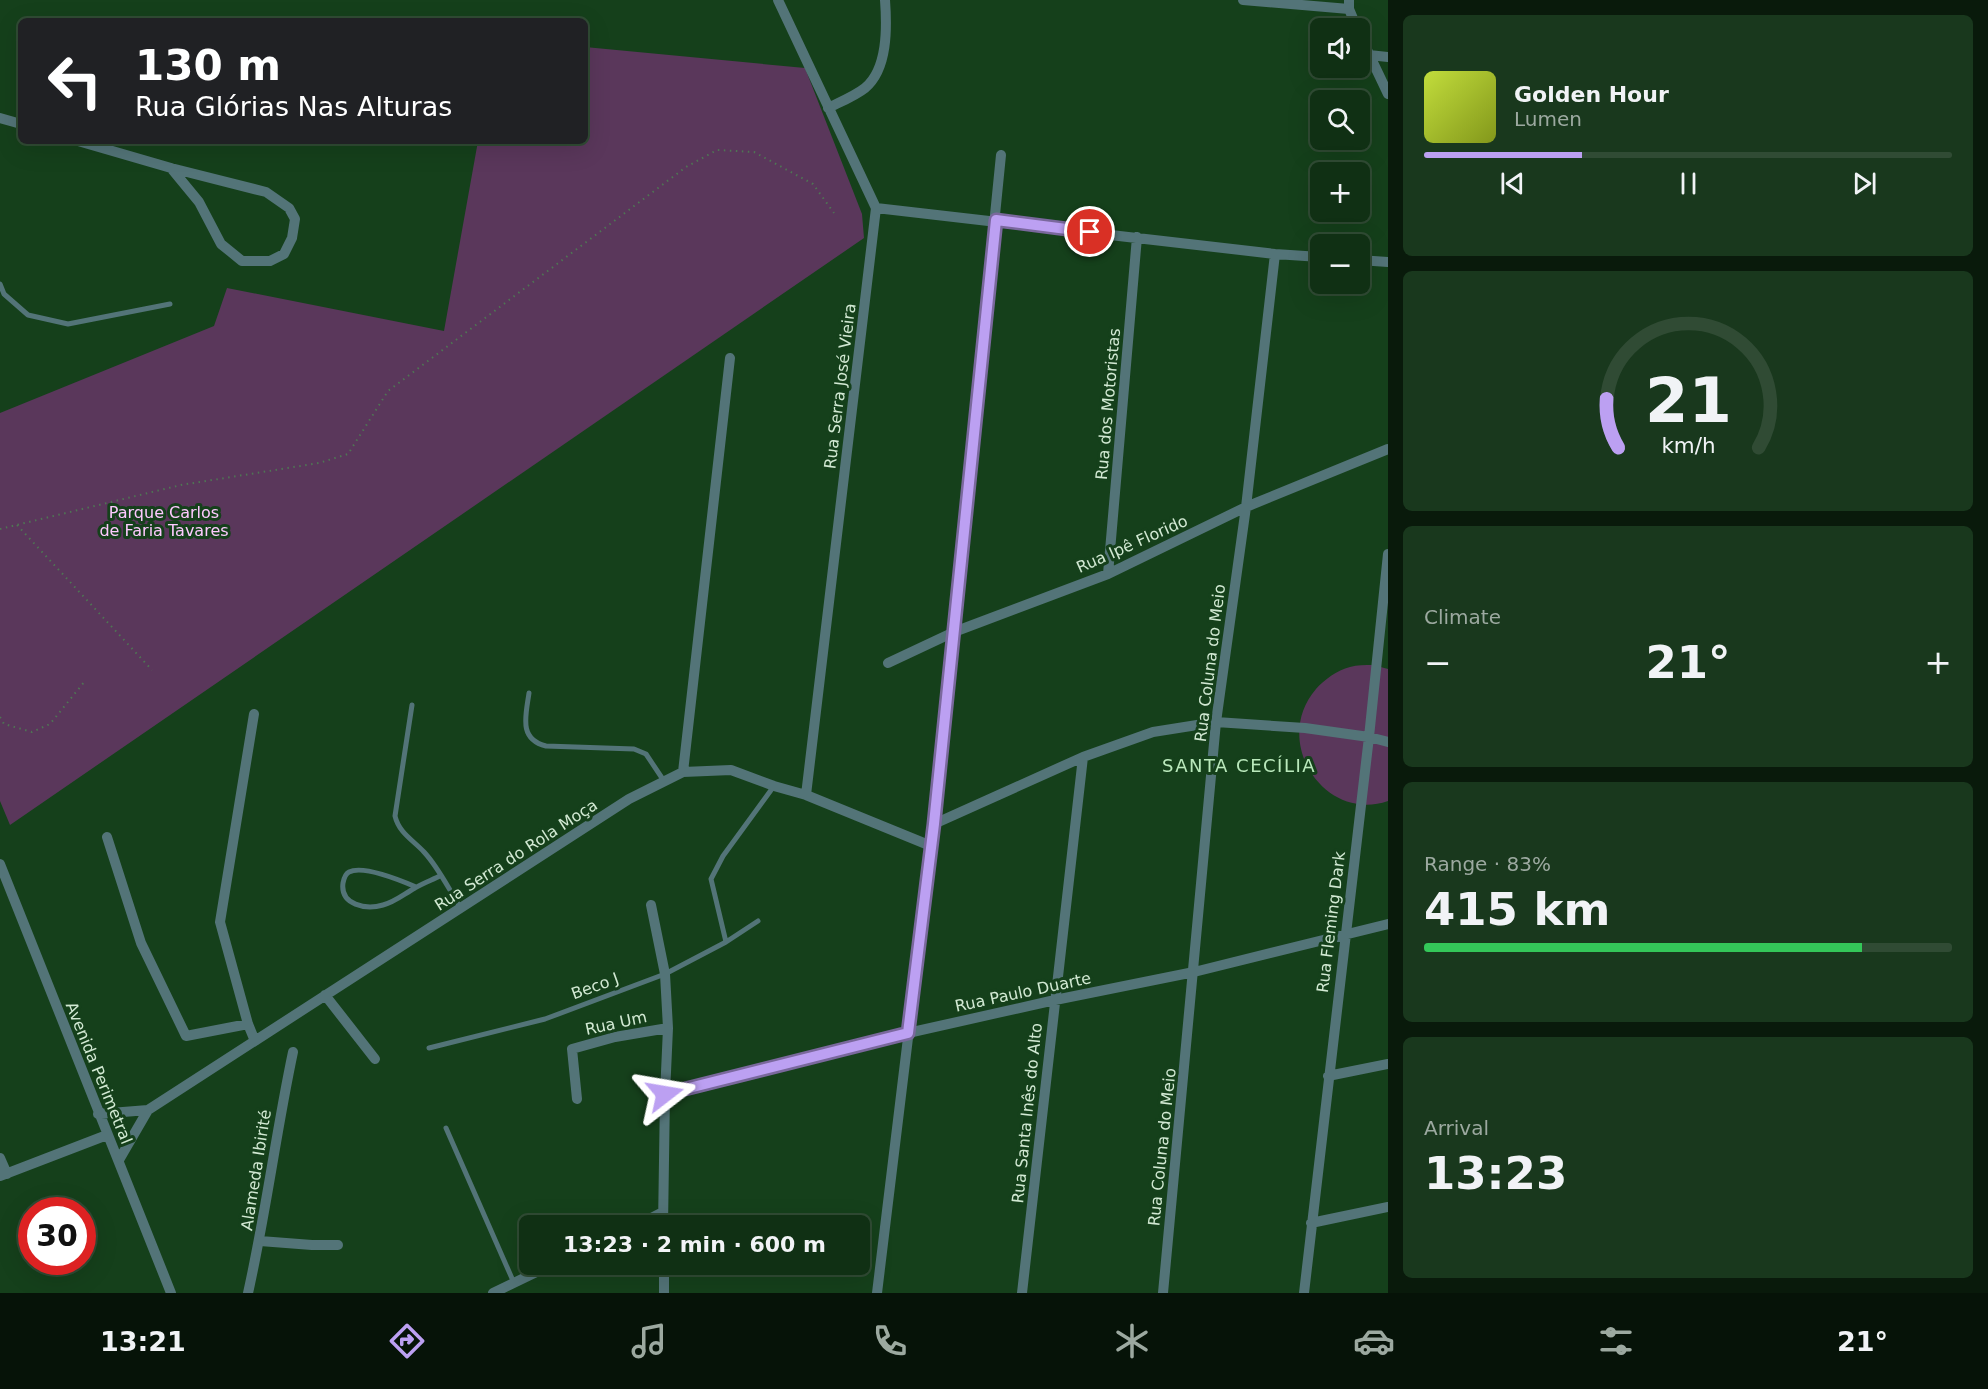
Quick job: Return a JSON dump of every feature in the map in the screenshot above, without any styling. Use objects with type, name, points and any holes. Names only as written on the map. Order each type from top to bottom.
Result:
[{"type":"street","points":[[778,0],[876,208],[1310,256]]},
{"type":"street","points":[[1243,0],[1349,5]]},
{"type":"street","points":[[828,108],[865,88],[879,70],[888,3]]},
{"type":"street","points":[[1370,55],[1388,57]]},
{"type":"street","points":[[1370,57],[1388,94]]},
{"type":"street","points":[[0,118],[18,123]]},
{"type":"street","points":[[88,144],[266,192],[289,208],[295,219],[292,238],[284,254],[270,261],[242,261],[221,244],[199,202],[171,168]]},
{"type":"street","points":[[878,1293],[934,824],[1001,155]]},
{"type":"street","name":"Rua Serra José Vieira","points":[[807,795],[876,208]]},
{"type":"street","name":"Rua dos Motoristas","points":[[1108,574],[1137,237]]},
{"type":"street","name":"Rua Coluna do Meio","points":[[1163,1293],[1216,722],[1246,507],[1275,254]]},
{"type":"street","points":[[1370,261],[1388,262]]},
{"type":"street","points":[[683,772],[730,358]]},
{"type":"street","name":"Rua Ipê Florido","points":[[888,663],[954,632],[1108,574],[1246,507],[1388,449]]},
{"type":"street","name":"Rua Fleming Dark","points":[[1304,1293],[1388,554]]},
{"type":"street","points":[[254,714],[220,922],[248,1024],[255,1041]]},
{"type":"street","points":[[934,824],[1083,757],[1153,732],[1216,722],[1305,728],[1388,742]]},
{"type":"street","name":"Rua Santa Inês do Alto","points":[[1022,1293],[1083,757]]},
{"type":"street","name":"Rua Serra do Rola Moça","points":[[119,1160],[148,1110],[629,799],[683,772],[731,770],[807,795],[931,846]]},
{"type":"street","points":[[107,837],[141,942],[186,1036],[248,1024]]},
{"type":"street","name":"Avenida Perimetral","points":[[0,864],[171,1293]]},
{"type":"street","points":[[651,905],[665,974],[668,1028],[663,1212],[657,1215]]},
{"type":"street","name":"Rua Paulo Duarte","points":[[665,1094],[908,1033],[1054,1000],[1194,972],[1388,924]]},
{"type":"street","points":[[325,995],[375,1059]]},
{"type":"street","name":"Rua Um","points":[[577,1099],[572,1049],[615,1037],[668,1028]]},
{"type":"street","name":"Alameda Ibirité","points":[[248,1293],[260,1241],[278,1125],[293,1052]]},
{"type":"street","points":[[1328,1076],[1388,1064]]},
{"type":"street","name":"Rua Serra do Rola Moça","points":[[98,1114],[148,1110]]},
{"type":"street","points":[[0,1158],[4,1175],[107,1135]]},
{"type":"street","points":[[1311,1223],[1388,1207]]},
{"type":"street","points":[[260,1241],[338,1245]]},
{"type":"street","points":[[493,1293],[531,1275]]},
{"type":"street","points":[[664,1275],[664,1293]]},
{"type":"lane","points":[[110,144],[114,152]]},
{"type":"lane","points":[[0,284],[4,294],[28,315],[68,324],[170,304]]},
{"type":"lane","points":[[529,693],[525,726],[531,739],[537,744],[641,750],[664,782]]},
{"type":"lane","points":[[412,705],[394,816],[402,832],[424,852],[461,908]]},
{"type":"lane","points":[[726,942],[711,879],[723,856],[774,786]]},
{"type":"lane","points":[[416,887],[398,879],[356,870],[348,872],[344,877],[342,887],[348,901],[356,905],[382,906],[440,876]]},
{"type":"lane","name":"Beco J","points":[[429,1048],[544,1019],[665,974],[726,942],[758,921]]},
{"type":"lane","points":[[446,1128],[514,1283]]},
{"type":"path","points":[[0,529],[181,485],[319,463],[348,454],[388,391],[686,167],[717,150],[754,152],[813,184],[834,213]]},
{"type":"path","points":[[16,525],[152,670]]},
{"type":"path","points":[[0,717],[4,724],[32,732],[50,724],[85,681]]},
{"type":"green space","name":"Parque Carlos de Faria Tavares","points":[[588,47],[805,68],[862,214],[864,238],[10,825],[0,801],[0,413],[214,326],[227,288],[444,331],[477,144],[588,144]]},
{"type":"green space","points":[[1373,665],[1388,669],[1388,801],[1365,805],[1343,800],[1325,789],[1311,773],[1302,753],[1299,732],[1304,710],[1316,689],[1323,682],[1345,668]]},
{"type":"district","name":"SANTA CECÍLIA","points":[[1239,765]]},
{"type":"route","points":[[665,1094],[908,1033],[934,824],[996,220],[1090,232]]}]
